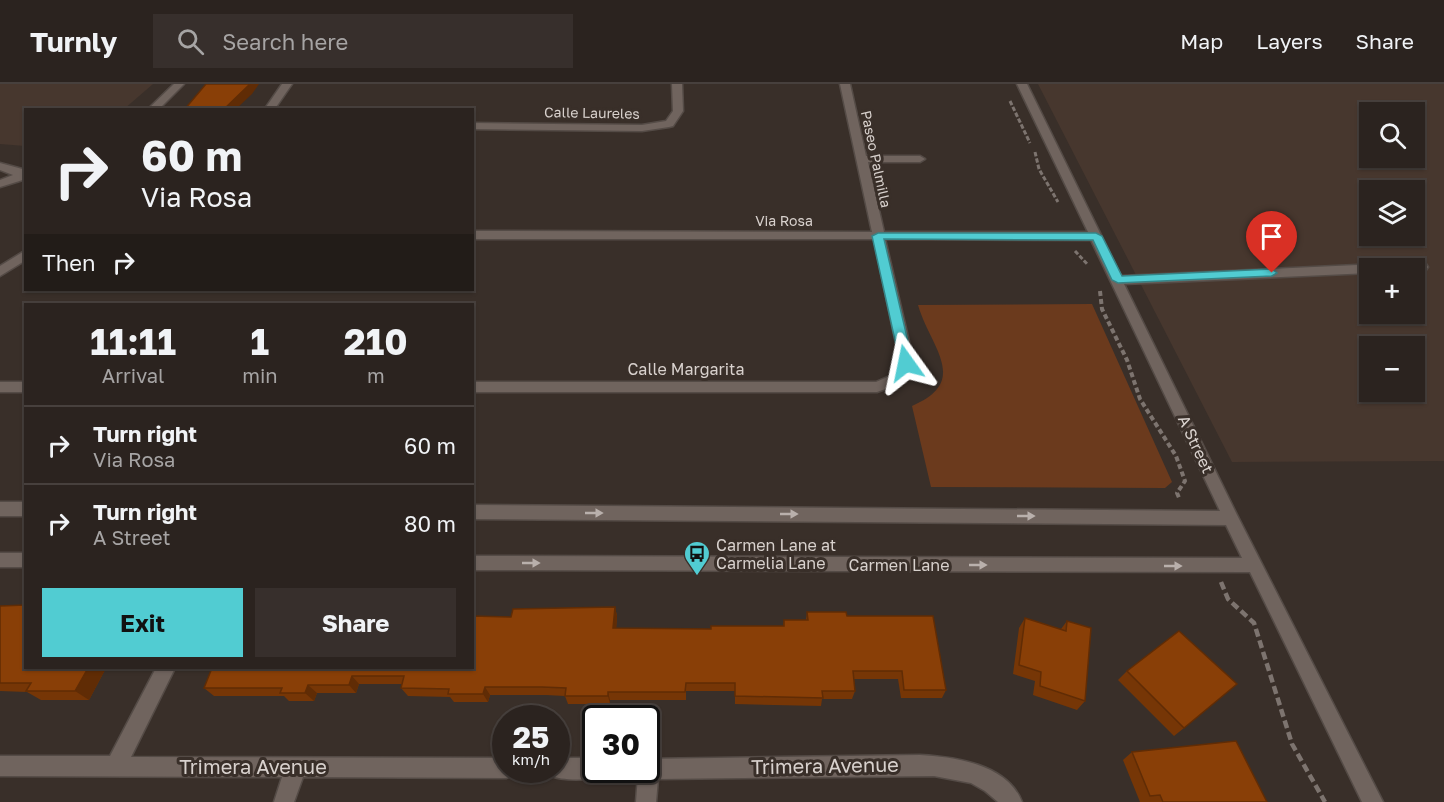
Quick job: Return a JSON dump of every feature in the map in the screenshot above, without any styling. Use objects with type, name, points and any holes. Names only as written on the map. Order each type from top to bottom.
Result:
[{"type":"street","points":[[154,108],[179,84]]},
{"type":"street","points":[[270,108],[287,84]]},
{"type":"street","name":"Calle Laureles","points":[[474,126],[642,128],[669,124],[678,111],[677,84]]},
{"type":"street","name":"Paseo Palmilla","points":[[845,84],[906,363],[897,379]]},
{"type":"street","name":"A Street","points":[[1022,84],[1231,518],[1373,802]]},
{"type":"street","points":[[861,159],[920,159]]},
{"type":"street","points":[[0,166],[24,174]]},
{"type":"street","points":[[0,184],[24,174]]},
{"type":"street","name":"Via Rosa","points":[[474,235],[1096,236]]},
{"type":"street","points":[[0,272],[24,255]]},
{"type":"street","points":[[1118,280],[1359,269]]},
{"type":"street","name":"Calle Margarita","points":[[474,387],[877,387],[897,379]]},
{"type":"street","points":[[0,387],[24,387]]},
{"type":"street","points":[[0,509],[24,509]]},
{"type":"street","points":[[474,512],[1231,518]]},
{"type":"street","points":[[0,560],[24,560]]},
{"type":"street","name":"Carmen Lane","points":[[474,563],[1254,565]]},
{"type":"street","points":[[115,767],[165,669]]},
{"type":"street","name":"Trimera Avenue","points":[[660,769],[920,765],[961,768],[1006,794]]},
{"type":"street","name":"Trimera Avenue","points":[[0,766],[492,768]]},
{"type":"street","points":[[284,802],[296,767]]},
{"type":"street","points":[[646,802],[647,783]]},
{"type":"path","points":[[1008,95],[1013,113],[1035,153],[1039,169],[1063,211],[1059,220],[1077,256],[1087,264],[1092,273]]},
{"type":"path","points":[[1097,282],[1102,309],[1127,360],[1140,399],[1176,456],[1185,481],[1177,494],[1188,517]]},
{"type":"path","points":[[1214,566],[1228,599],[1254,623],[1292,744],[1325,802]]},
{"type":"shaded area","points":[[0,84],[153,84],[125,108],[24,108],[24,146],[0,144]]},
{"type":"shaded area","points":[[1038,84],[1444,84],[1444,461],[1232,462]]},
{"type":"shaded area","points":[[1092,304],[1172,482],[1165,488],[931,487],[912,406],[930,396],[940,386],[943,374],[942,362],[918,305]]},
{"type":"building","points":[[206,84],[250,84],[225,108],[186,108]]},
{"type":"building","points":[[24,605],[24,669],[87,669],[75,691],[26,691],[31,683],[0,683],[0,606]]},
{"type":"building","points":[[615,607],[613,628],[711,629],[711,626],[784,626],[784,620],[808,620],[807,612],[846,612],[847,616],[933,616],[946,690],[904,690],[902,671],[853,671],[855,691],[822,691],[823,698],[735,696],[735,683],[686,683],[685,692],[608,692],[608,696],[565,696],[566,688],[542,687],[485,687],[483,694],[448,694],[449,689],[401,688],[404,676],[352,676],[349,685],[308,685],[305,693],[280,693],[282,688],[204,688],[212,669],[474,669],[474,616],[511,617],[513,609]]},
{"type":"building","points":[[1025,618],[1066,631],[1067,621],[1091,628],[1085,701],[1040,686],[1041,672],[1019,665]]},
{"type":"building","points":[[1179,631],[1237,684],[1184,728],[1127,671]]},
{"type":"building","points":[[1236,741],[1267,802],[1163,802],[1160,795],[1150,796],[1132,752]]},
{"type":"place","name":"Carmen Lane at Carmelia Lane","points":[[697,577]]},
{"type":"route","points":[[906,363],[878,236],[1096,236],[1118,280],[1272,273]]}]
